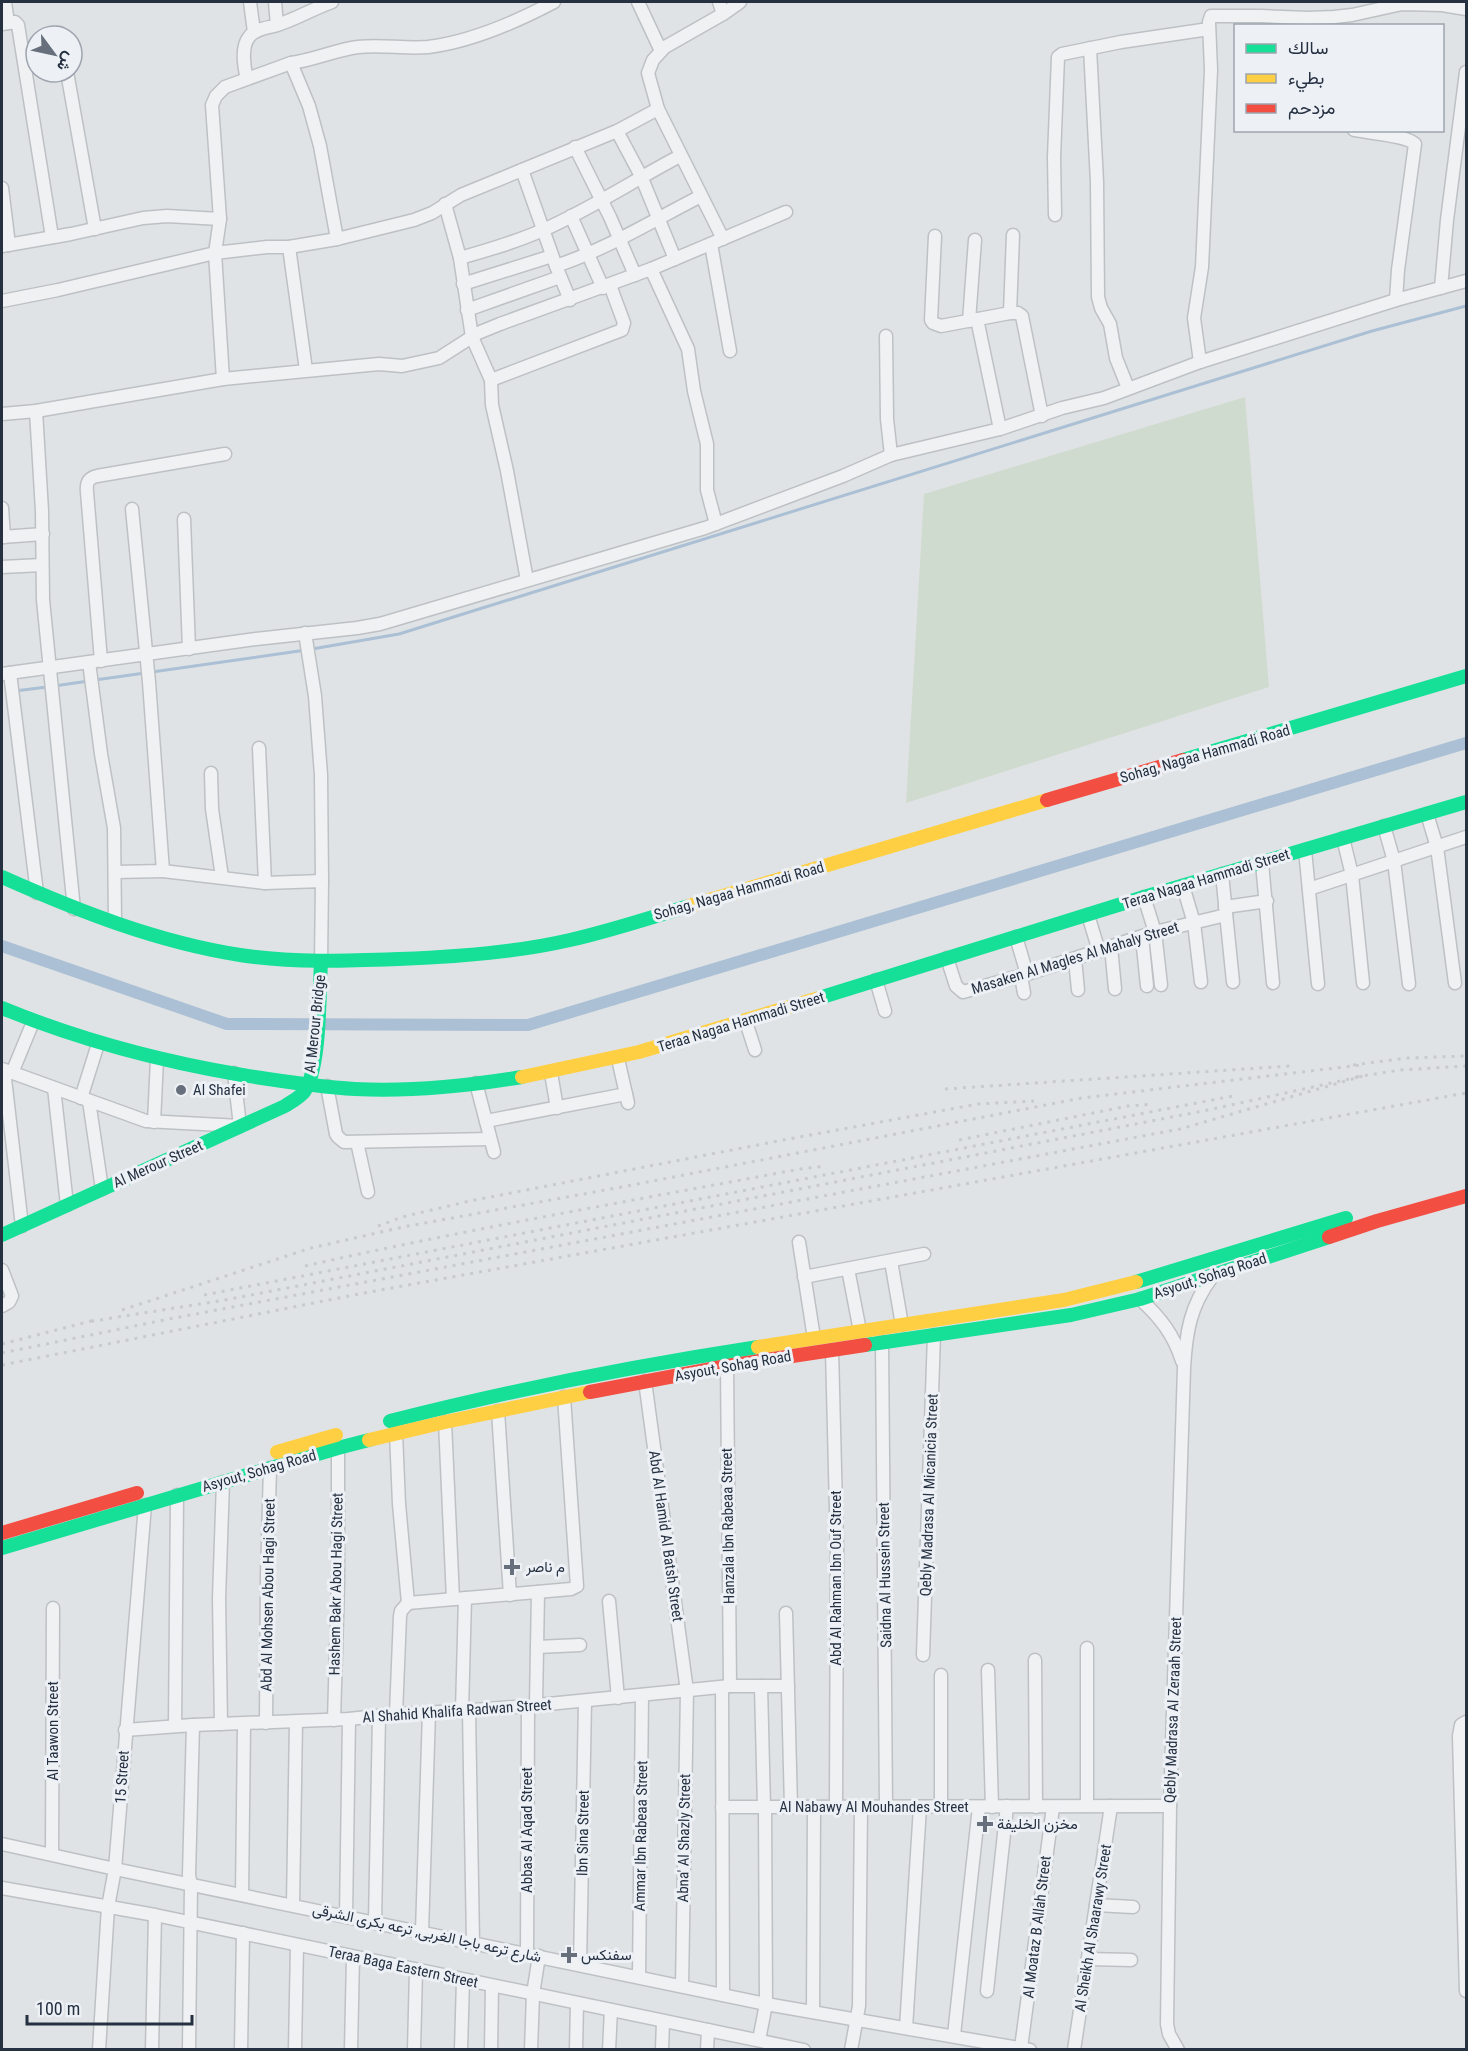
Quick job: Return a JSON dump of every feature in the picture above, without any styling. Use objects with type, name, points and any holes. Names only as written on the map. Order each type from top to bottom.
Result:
[{"type":"main road","name":"Sohag, Nagaa Hammadi Road","points":[[2,877],[74,909],[195,946],[237,954],[321,962],[465,956],[504,952],[563,942],[917,840],[1467,676]]},
{"type":"main road","name":"Teraa Nagaa Hammadi Street","points":[[2,1008],[33,1022],[98,1044],[157,1059],[308,1085],[401,1088],[476,1083],[618,1059],[746,1022],[1144,897],[1467,802]]},
{"type":"main road","name":"Al Merour Bridge","points":[[308,1085],[314,1063],[321,962]]},
{"type":"main road","name":"Al Merour Street","points":[[2,1235],[294,1100],[303,1093],[308,1085]]},
{"type":"main road","name":"Asyout, Sohag Road","points":[[2,1533],[35,1531],[145,1505],[177,1486],[223,1482],[266,1462],[476,1399],[680,1359],[1064,1300],[1136,1282],[1415,1196],[1467,1183]]},
{"type":"main road","name":"Asyout, Sohag Road","points":[[266,1462],[564,1397],[727,1366],[1071,1315],[1140,1299],[1377,1221],[1467,1196]]},
{"type":"main road","points":[[1136,1282],[1140,1299]]},
{"type":"main road","points":[[476,1399],[478,1415]]},
{"type":"main road","name":"Asyout, Sohag Road","points":[[2,1548],[35,1531],[148,1490]]},
{"type":"street","points":[[5,2],[4,23],[15,22],[18,25],[52,237]]},
{"type":"street","points":[[250,2],[254,32]]},
{"type":"street","points":[[275,2],[277,25]]},
{"type":"street","points":[[246,79],[244,67],[246,44],[247,39],[254,32],[332,2]]},
{"type":"street","points":[[224,378],[215,253],[219,219],[212,105],[220,90],[291,63],[311,61],[338,51],[358,47],[412,47],[446,43],[507,26],[554,2]]},
{"type":"street","points":[[638,2],[661,51]]},
{"type":"street","points":[[718,2],[723,14]]},
{"type":"street","points":[[730,351],[717,241],[701,196],[658,109],[648,73],[650,65],[661,51],[740,2]]},
{"type":"street","points":[[1200,362],[1194,318],[1202,267],[1210,93],[1209,19],[1214,16],[1334,17],[1402,4],[1442,4],[1467,9]]},
{"type":"street","points":[[1055,215],[1054,157],[1058,57],[1062,54],[1090,48],[1209,29]]},
{"type":"street","points":[[1090,48],[1097,182],[1098,297],[1110,324],[1116,358],[1128,388]]},
{"type":"street","points":[[291,63],[309,106],[320,146],[337,239]]},
{"type":"street","points":[[1441,288],[1447,220],[1467,72]]},
{"type":"street","points":[[69,84],[95,229]]},
{"type":"street","points":[[2,301],[215,253],[289,247],[337,239],[414,220],[432,213],[487,183],[617,131],[658,109]]},
{"type":"street","points":[[617,131],[641,176],[675,259]]},
{"type":"street","points":[[1365,132],[1410,140],[1415,146],[1396,300]]},
{"type":"street","points":[[575,147],[610,217],[635,275]]},
{"type":"street","points":[[460,258],[543,230],[601,201],[641,176],[680,156]]},
{"type":"street","points":[[522,170],[570,300]]},
{"type":"street","points":[[2,188],[5,245],[155,216],[219,219]]},
{"type":"street","points":[[467,310],[556,266],[619,241],[701,196]]},
{"type":"street","points":[[445,204],[460,258],[472,337],[491,380],[492,405],[527,580]]},
{"type":"street","points":[[2,414],[36,411],[224,378],[379,364],[402,366],[418,364],[439,358],[472,337],[500,324],[606,287],[786,212]]},
{"type":"street","points":[[491,380],[622,330],[624,323],[571,216]]},
{"type":"street","points":[[1010,313],[1012,235]]},
{"type":"street","points":[[935,236],[931,320],[936,326],[941,326],[1010,313],[1023,316],[1042,416]]},
{"type":"street","points":[[975,240],[973,320],[1000,429]]},
{"type":"street","points":[[289,247],[306,370]]},
{"type":"street","points":[[464,284],[556,266]]},
{"type":"street","points":[[651,269],[688,350],[694,391],[707,444],[706,490],[716,524]]},
{"type":"street","points":[[36,893],[6,674],[380,624],[664,542],[843,476],[891,455],[1000,429],[1062,408],[1104,398],[1200,362],[1396,300],[1467,281]]},
{"type":"street","points":[[886,336],[887,419],[891,455]]},
{"type":"street","points":[[36,411],[43,534],[43,600],[74,909]]},
{"type":"street","points":[[114,922],[116,872],[114,828],[101,754],[87,482],[91,477],[225,454]]},
{"type":"street","points":[[2,508],[3,537],[43,534]]},
{"type":"street","points":[[132,509],[149,682],[163,871]]},
{"type":"street","points":[[184,519],[189,649]]},
{"type":"street","points":[[2,567],[42,565]]},
{"type":"street","points":[[305,633],[315,696],[321,775],[321,962]]},
{"type":"street","points":[[259,748],[266,883]]},
{"type":"street","points":[[211,773],[212,809],[222,877]]},
{"type":"street","points":[[1427,813],[1437,847],[1455,983]]},
{"type":"street","points":[[1384,826],[1394,861],[1409,984]]},
{"type":"street","points":[[1309,888],[1467,837]]},
{"type":"street","points":[[1342,838],[1352,875],[1364,983]]},
{"type":"street","points":[[1305,850],[1318,984]]},
{"type":"street","points":[[1262,863],[1273,983]]},
{"type":"street","points":[[116,872],[163,871],[266,883],[322,881]]},
{"type":"street","points":[[1222,874],[1233,982]]},
{"type":"street","points":[[1183,886],[1194,923],[1201,982]]},
{"type":"street","points":[[1144,897],[1148,934],[1147,986]]},
{"type":"street","name":"Masaken Al Magles Al Mahaly Street","points":[[947,958],[956,987],[963,992],[1024,975],[1148,934],[1267,901]]},
{"type":"street","points":[[1088,915],[1105,949],[1115,989]]},
{"type":"street","points":[[1148,934],[1161,985]]},
{"type":"street","points":[[1016,937],[1024,975],[1024,993]]},
{"type":"street","points":[[1075,959],[1078,990]]},
{"type":"street","points":[[876,981],[885,1011]]},
{"type":"street","points":[[21,1226],[6,1071],[33,1022]]},
{"type":"street","points":[[746,1022],[756,1050]]},
{"type":"street","points":[[98,1044],[85,1100],[102,1189]]},
{"type":"street","points":[[154,1122],[157,1059]]},
{"type":"street","points":[[486,1120],[627,1099],[618,1059]]},
{"type":"street","points":[[6,1071],[154,1122],[240,1126],[234,1073]]},
{"type":"street","points":[[551,1072],[557,1108]]},
{"type":"street","points":[[327,1086],[338,1137],[344,1142],[492,1146],[476,1083]]},
{"type":"street","points":[[54,1088],[67,1205]]},
{"type":"street","points":[[357,1142],[368,1192]]},
{"type":"street","points":[[799,1242],[814,1338]]},
{"type":"street","points":[[804,1277],[924,1254]]},
{"type":"street","points":[[891,1261],[902,1325]]},
{"type":"street","points":[[848,1269],[860,1331]]},
{"type":"street","points":[[2,1270],[12,1296],[9,1302],[2,1306]]},
{"type":"street","name":"Qebly Madrasa Al Zeraah Street","points":[[1178,2049],[1169,2034],[1167,2024],[1170,1806],[1184,1368],[1189,1321],[1199,1298],[1214,1275]]},
{"type":"street","name":"Qebly Madrasa Al Zeraah Street","points":[[1140,1299],[1168,1329],[1178,1348],[1184,1368]]},
{"type":"street","name":"Qebly Madrasa Al Micanicia Street","points":[[923,1655],[934,1335]]},
{"type":"street","name":"Saidna Al Hussein Street","points":[[882,1342],[886,1807]]},
{"type":"street","name":"Abd Al Rahman Ibn Ouf Street","points":[[832,1350],[837,1549],[836,1807]]},
{"type":"street","name":"Hanzala Ibn Rabeaa Street","points":[[723,1995],[722,1807],[728,1555],[727,1366]]},
{"type":"street","name":"Abd Al Hamid Al Batsh Street","points":[[645,1381],[687,1691]]},
{"type":"street","points":[[396,1714],[400,1616],[404,1606],[408,1603],[571,1589],[577,1586],[564,1397]]},
{"type":"street","points":[[498,1411],[510,1594]]},
{"type":"street","points":[[445,1422],[466,1711],[473,1942]]},
{"type":"street","points":[[396,1433],[399,1504],[408,1603]]},
{"type":"street","name":"Hashem Bakr Abou Hagi Street","points":[[334,1720],[338,1448]]},
{"type":"street","name":"Abd Al Mohsen Abou Hagi Street","points":[[266,1462],[266,1723]]},
{"type":"street","points":[[221,1724],[219,1598],[223,1482]]},
{"type":"street","points":[[175,1726],[177,1486]]},
{"type":"street","name":"15 Street","points":[[99,2049],[108,1906],[115,1869],[145,1505]]},
{"type":"street","name":"Abbas Al Aqad Street","points":[[531,2049],[533,1994],[532,1705],[537,1647],[538,1592]]},
{"type":"street","points":[[609,1601],[618,1698]]},
{"type":"street","name":"Al Taawon Street","points":[[52,1854],[53,1608]]},
{"type":"street","points":[[786,1613],[791,1807]]},
{"type":"street","points":[[537,1647],[580,1645]]},
{"type":"street","points":[[1087,1648],[1087,1806]]},
{"type":"street","points":[[1035,1660],[1036,1806]]},
{"type":"street","points":[[954,2036],[985,1807],[988,1670]]},
{"type":"street","points":[[940,1676],[941,1807]]},
{"type":"street","points":[[752,2043],[766,2004],[765,1807],[761,1686]]},
{"type":"street","name":"Al Shahid Khalifa Radwan Street","points":[[125,1730],[334,1720],[585,1701],[726,1687],[788,1686]]},
{"type":"street","name":"Abna' Al Shazly Street","points":[[682,1986],[687,1691]]},
{"type":"street","name":"Ammar Ibn Rabeaa Street","points":[[639,1977],[642,1695]]},
{"type":"street","name":"Ibn Sina Street","points":[[580,1965],[585,1701]]},
{"type":"street","points":[[422,1932],[429,1712]]},
{"type":"street","points":[[375,1922],[379,1716]]},
{"type":"street","points":[[346,1916],[349,1719]]},
{"type":"street","points":[[293,1905],[296,1722]]},
{"type":"street","points":[[1467,1722],[1461,1725],[1459,1736],[1467,1991]]},
{"type":"street","points":[[242,1895],[244,1724]]},
{"type":"street","points":[[189,2049],[191,1885],[189,1875],[193,1725]]},
{"type":"street","points":[[987,1991],[1007,1806]]},
{"type":"street","name":"Al Moataz B Allah Street","points":[[1026,2049],[1053,1806]]},
{"type":"street","name":"Al Sheikh Al Shaarawy Street","points":[[1074,2049],[1111,1806]]},
{"type":"street","name":"Al Nabawy Al Mouhandes Street","points":[[722,1807],[1170,1806]]},
{"type":"street","points":[[813,1807],[813,2012]]},
{"type":"street","points":[[851,2049],[859,2006],[861,1807]]},
{"type":"street","points":[[906,2028],[920,1807]]},
{"type":"street","name":"شارع ترعه باجا الغربى, ترعه بكرى الشرقى","points":[[2,1844],[766,2004],[954,2036],[976,2045],[1026,2049]]},
{"type":"street","name":"Teraa Baga Eastern Street","points":[[2,1888],[191,1922],[663,2020],[752,2043],[799,2049]]},
{"type":"street","points":[[1096,1905],[1133,1906]]},
{"type":"street","points":[[152,2049],[155,1915]]},
{"type":"street","points":[[241,2049],[243,1934]]},
{"type":"street","points":[[295,2049],[297,1945]]},
{"type":"street","points":[[351,2049],[353,1957]]},
{"type":"street","points":[[1088,1959],[1131,1960]]},
{"type":"street","points":[[414,2049],[416,1970]]},
{"type":"street","points":[[461,2049],[462,1980]]},
{"type":"street","points":[[491,2049],[492,1986]]},
{"type":"street","points":[[576,2049],[577,2003]]},
{"type":"street","points":[[609,2049],[610,2010]]},
{"type":"street","points":[[662,2049],[663,2020]]},
{"type":"street","points":[[707,2049],[708,2030]]},
{"type":"shaded area","points":[[1245,397],[1269,687],[906,803],[924,494]]},
{"type":"waterway","points":[[312,649],[399,634],[1372,331],[1466,306]]},
{"type":"waterway","points":[[152,672],[306,650]]},
{"type":"waterway","points":[[95,680],[145,673]]},
{"type":"waterway","points":[[54,686],[89,681]]},
{"type":"waterway","points":[[15,691],[47,687]]},
{"type":"waterway","points":[[2,946],[227,1024],[528,1025],[1466,743]]},
{"type":"railway","points":[[1353,1065],[1408,1058],[1466,1056]]},
{"type":"railway","points":[[122,1310],[311,1248],[403,1227],[1082,1098],[1361,1065]]},
{"type":"railway","points":[[945,1089],[1290,1066]]},
{"type":"railway","points":[[1356,1077],[1400,1070],[1466,1066]]},
{"type":"railway","points":[[2,1353],[169,1319],[1180,1129],[1363,1076],[1208,1110],[225,1300],[87,1322]]},
{"type":"railway","points":[[2,1365],[364,1293],[1466,1093]]},
{"type":"railway","points":[[204,1295],[1238,1095]]},
{"type":"railway","points":[[378,1226],[402,1217],[470,1201],[778,1141],[978,1104],[1034,1101]]},
{"type":"railway","points":[[959,1140],[1128,1106],[1153,1104]]},
{"type":"railway","points":[[305,1266],[552,1215],[826,1166]]},
{"type":"railway","points":[[2,1344],[95,1320]]},
{"type":"traffic: fast","points":[[1183,760],[1466,676]]},
{"type":"traffic: fast","points":[[819,998],[1144,897],[1466,802]]},
{"type":"traffic: fast","points":[[2,877],[60,902],[148,934],[240,955],[299,960],[420,958],[506,951],[585,936],[689,906]]},
{"type":"traffic: fast","points":[[2,1235],[285,1106],[300,1096],[310,1081],[314,1066],[321,962]]},
{"type":"traffic: fast","points":[[2,1008],[90,1040],[150,1056],[299,1084],[397,1090],[459,1086],[522,1077]]},
{"type":"traffic: fast","points":[[1136,1282],[1346,1218]]},
{"type":"traffic: fast","points":[[865,1345],[1071,1315],[1140,1299],[1329,1237]]},
{"type":"traffic: fast","points":[[390,1421],[573,1380],[758,1347]]},
{"type":"traffic: fast","points":[[2,1548],[369,1440]]},
{"type":"traffic: slow","points":[[689,906],[1047,800]]},
{"type":"traffic: slow","points":[[522,1077],[639,1052],[819,998]]},
{"type":"traffic: slow","points":[[758,1347],[1064,1300],[1136,1282]]},
{"type":"traffic: slow","points":[[369,1440],[590,1392]]},
{"type":"traffic: slow","points":[[277,1452],[336,1435]]},
{"type":"traffic: jam","points":[[1047,800],[1183,760]]},
{"type":"traffic: jam","points":[[1329,1237],[1466,1196]]},
{"type":"traffic: jam","points":[[590,1392],[727,1366],[865,1345]]},
{"type":"traffic: jam","points":[[2,1533],[137,1493]]},
{"type":"place","name":"Al Shafei","points":[[181,1090]]},
{"type":"place","name":"م ناصر","points":[[512,1567]]},
{"type":"place","name":"مخزن الخليفة","points":[[985,1824]]},
{"type":"place","name":"سفنكس","points":[[569,1955]]}]
